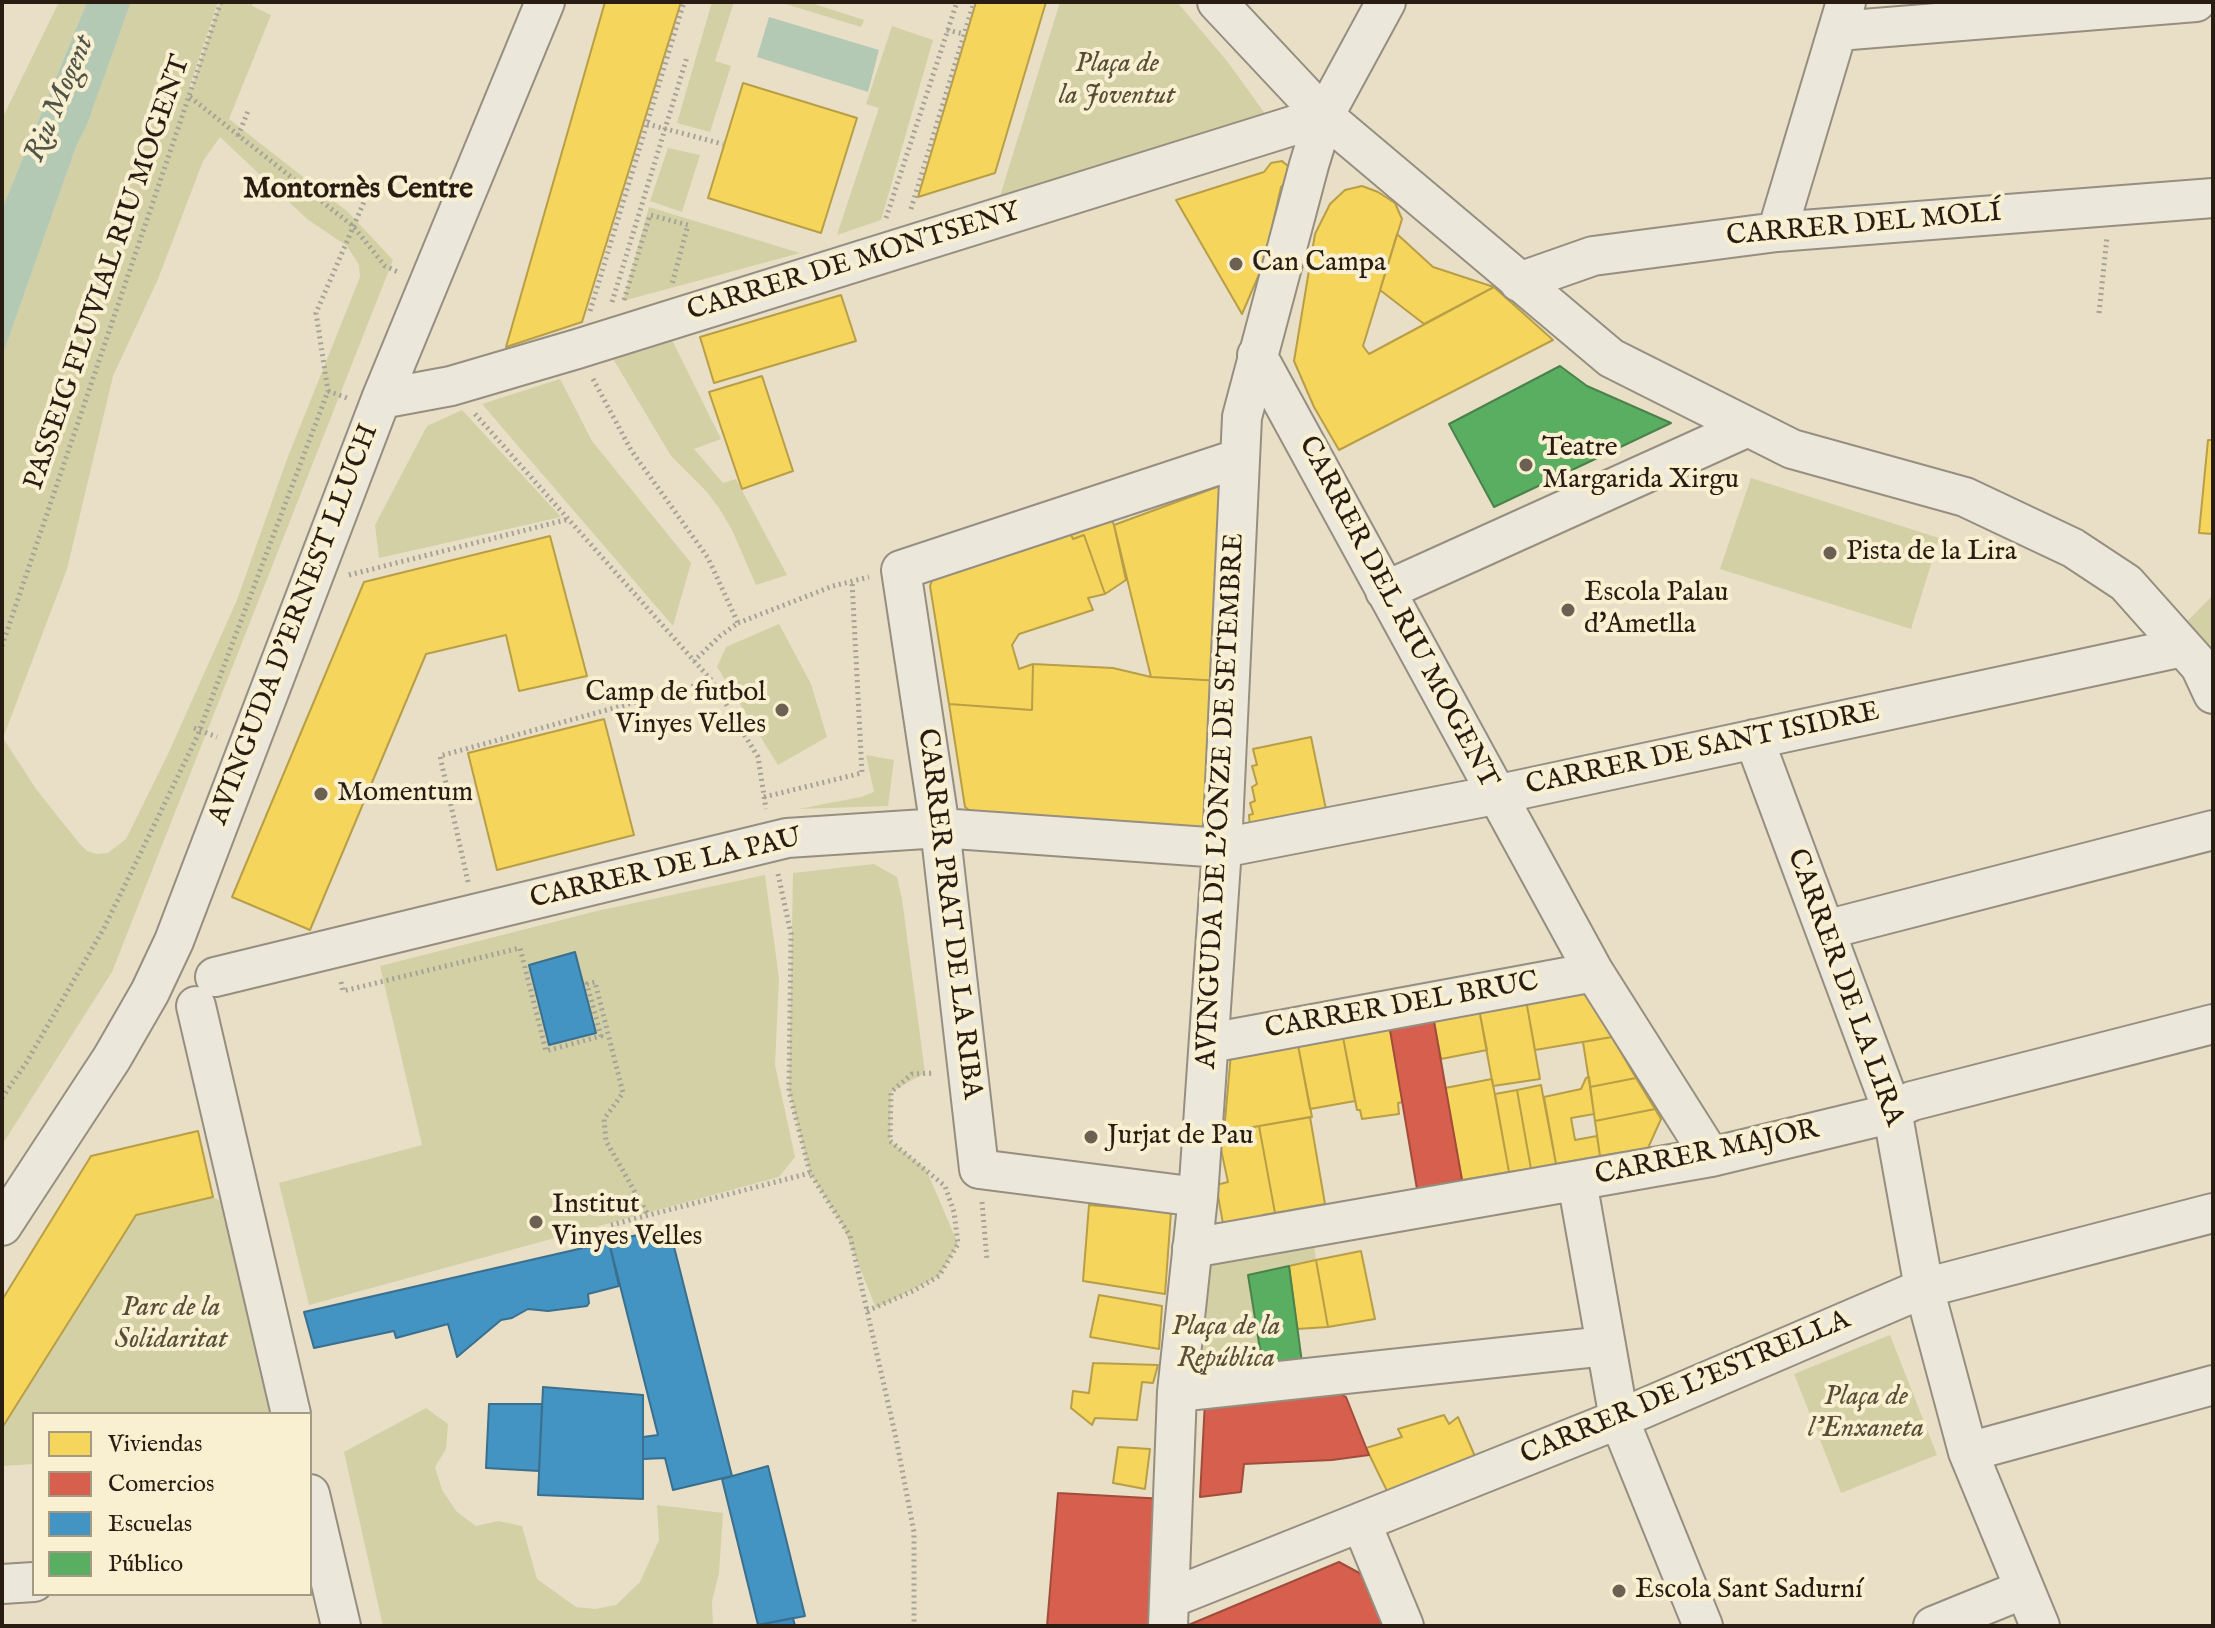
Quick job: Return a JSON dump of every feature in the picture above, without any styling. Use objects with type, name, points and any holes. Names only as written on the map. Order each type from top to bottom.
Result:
[{"type":"street","name":"AVINGUDA D'ERNEST LLUCH","points":[[2,1226],[112,1058],[150,992],[174,941],[381,399],[545,2]]},
{"type":"street","points":[[1217,2],[1324,116],[1611,358],[1792,449],[1965,497],[2073,548],[2126,583],[2200,666],[2213,694]]},
{"type":"street","name":"AVINGUDA DE L'ONZE DE SETEMBRE","points":[[1170,1612],[1177,1392],[1198,1197],[1210,1043],[1242,417],[1324,116],[1386,2]]},
{"type":"street","points":[[1777,232],[1842,16],[2196,2]]},
{"type":"street","name":"CARRER DE MONTSENY","points":[[381,399],[451,386],[598,342],[1324,116]]},
{"type":"street","name":"CARRER DEL MOLÍ","points":[[1519,282],[1593,256],[1777,232],[2213,198]]},
{"type":"street","name":"CARRER DEL RIU MOGENT","points":[[1257,355],[1594,972],[1711,1157]]},
{"type":"street","points":[[1385,591],[1748,427]]},
{"type":"street","name":"CARRER PRAT DE LA RIBA","points":[[979,1169],[940,828],[901,570],[1240,458]]},
{"type":"street","name":"CARRER DE SANT ISIDRE","points":[[1222,848],[1495,795],[2183,647]]},
{"type":"street","name":"CARRER DE LA LIRA","points":[[1754,739],[1892,1110],[1924,1288],[1968,1452],[2040,1626]]},
{"type":"street","name":"CARRER DE LA PAU","points":[[205,991],[336,948],[787,838],[940,828],[1222,848]]},
{"type":"street","points":[[1825,930],[2213,830]]},
{"type":"street","points":[[174,941],[193,948],[210,961],[205,991],[291,1412]]},
{"type":"street","name":"CARRER DEL BRUC","points":[[1210,1043],[1594,972]]},
{"type":"street","points":[[150,992],[183,1007],[205,991]]},
{"type":"street","name":"CARRER MAJOR","points":[[1192,1248],[1711,1157],[1881,1116],[1912,1101],[2213,1024]]},
{"type":"street","points":[[979,1169],[1198,1197]]},
{"type":"street","points":[[1577,1181],[1619,1419],[1703,1626]]},
{"type":"street","name":"CARRER DE L'ESTRELLA","points":[[1170,1612],[1361,1522],[1619,1419],[1924,1288],[2213,1213]]},
{"type":"street","points":[[1177,1392],[1606,1346]]},
{"type":"street","points":[[1968,1452],[2213,1385]]},
{"type":"street","points":[[312,1512],[318,1564],[341,1626]]},
{"type":"street","points":[[1361,1522],[1404,1626]]},
{"type":"street","points":[[2,1584],[32,1582]]},
{"type":"street","points":[[1933,1626],[2024,1589]]},
{"type":"path","name":"PASSEIG FLUVIAL RIU MOGENT","points":[[2,646],[221,2]]},
{"type":"path","points":[[593,300],[684,2]]},
{"type":"path","points":[[873,257],[957,2]]},
{"type":"path","points":[[922,170],[974,2]]},
{"type":"path","points":[[947,30],[964,34]]},
{"type":"path","points":[[687,57],[598,342],[619,431],[708,558],[738,623]]},
{"type":"path","points":[[189,97],[353,226],[385,266],[429,285]]},
{"type":"path","points":[[238,136],[248,111]]},
{"type":"path","points":[[647,124],[723,144]]},
{"type":"path","points":[[2,1098],[26,1063],[104,928],[197,737],[328,391],[316,313],[370,188]]},
{"type":"path","points":[[2099,313],[2111,205]]},
{"type":"path","points":[[598,342],[623,301],[650,215],[688,225],[661,323]]},
{"type":"path","points":[[451,386],[712,681],[758,757],[791,934],[789,1091],[810,1173],[850,1236],[914,1532],[914,1626]]},
{"type":"path","points":[[310,585],[569,519]]},
{"type":"path","points":[[764,797],[862,773],[852,581]]},
{"type":"path","points":[[694,661],[738,623],[833,586]]},
{"type":"path","points":[[476,914],[440,756],[712,681]]},
{"type":"path","points":[[336,948],[343,991],[520,948],[546,1051],[601,1036],[587,984],[595,982],[623,1093],[604,1119],[606,1141],[648,1215]]},
{"type":"path","points":[[867,1311],[939,1276],[958,1244],[954,1212],[945,1186],[890,1141],[891,1092],[912,1074],[968,1071]]},
{"type":"path","points":[[979,1169],[987,1260]]},
{"type":"path","points":[[611,1225],[810,1173]]},
{"type":"green space","points":[[59,2],[87,2],[2,209],[2,119]]},
{"type":"green space","points":[[131,2],[218,2],[189,88],[191,90],[220,2],[253,2],[252,6],[271,15],[229,119],[348,212],[393,260],[112,972],[2,1145],[2,357],[76,147],[87,125]],"holes":[[[220,137],[307,219],[347,246],[359,265],[360,277],[287,459],[237,600],[168,754],[126,839],[108,853],[87,851],[36,789],[3,738],[67,569],[113,376],[158,279],[203,161]]]},
{"type":"green space","points":[[712,2],[734,2],[715,61],[731,66],[710,132],[677,123]]},
{"type":"green space","points":[[779,2],[808,2],[864,20],[861,27]]},
{"type":"green space","name":"Plaça de la Joventut","points":[[1060,2],[1177,2],[1227,61],[1266,115],[1210,138],[1000,196]]},
{"type":"green space","points":[[892,26],[933,40],[881,220],[837,235],[879,108],[866,104]]},
{"type":"green space","points":[[668,148],[700,155],[682,212],[650,201]]},
{"type":"green space","points":[[649,207],[800,253],[623,301]]},
{"type":"green space","points":[[669,334],[721,439],[694,449],[723,483],[736,479],[787,575],[756,585],[719,508],[671,456],[612,357]]},
{"type":"green space","points":[[560,379],[592,441],[691,563],[673,626],[482,404]]},
{"type":"green space","points":[[462,410],[561,517],[379,558],[375,525],[427,426]]},
{"type":"green space","name":"Pista de la Lira","points":[[1751,478],[1939,538],[1911,629],[1720,569]]},
{"type":"green space","points":[[2213,595],[2213,694],[2173,636]]},
{"type":"green space","name":"Camp de futbol Vinyes Velles","points":[[779,624],[811,684],[827,737],[778,765],[717,667],[726,647]]},
{"type":"green space","points":[[866,755],[894,760],[888,806],[798,809],[874,792]]},
{"type":"green space","points":[[874,864],[897,877],[925,1073],[891,1092],[890,1141],[926,1169],[958,1244],[939,1276],[876,1308],[842,1224],[810,1173],[789,1091],[793,873]]},
{"type":"green space","points":[[765,875],[779,978],[775,1065],[795,1157],[779,1177],[309,1305],[279,1183],[422,1145],[380,966],[597,911]]},
{"type":"green space","name":"Parc de la Solidaritat","points":[[213,1197],[236,1210],[283,1412],[32,1412],[32,1464],[2,1466],[2,1428],[136,1215]]},
{"type":"green space","name":"Plaça de la República","points":[[1313,1236],[1316,1260],[1248,1276],[1264,1374],[1187,1382],[1201,1255]]},
{"type":"green space","name":"Plaça de l'Enxaneta","points":[[1890,1335],[1937,1455],[1841,1493],[1794,1374]]},
{"type":"green space","points":[[426,1408],[448,1424],[446,1449],[435,1467],[442,1490],[457,1512],[476,1526],[498,1521],[522,1526],[537,1579],[576,1607],[595,1609],[616,1605],[640,1582],[659,1540],[657,1505],[723,1513],[719,1573],[712,1601],[713,1626],[383,1626],[344,1452]]},
{"type":"water","name":"Riu Mogent","points":[[87,2],[131,2],[2,357],[2,209]]},
{"type":"water","points":[[769,17],[879,50],[868,92],[757,57]]},
{"type":"building: Viviendas","points":[[605,2],[681,2],[582,322],[506,347]]},
{"type":"building: Viviendas","points":[[976,2],[1046,2],[995,173],[918,197]]},
{"type":"building: Viviendas","points":[[743,83],[857,118],[821,233],[708,198]]},
{"type":"building: Viviendas","points":[[1282,161],[1289,167],[1289,179],[1281,187],[1264,263],[1242,314],[1176,200],[1264,172],[1271,163]]},
{"type":"building: Viviendas","points":[[1362,186],[1395,203],[1402,219],[1363,346],[1369,354],[1494,287],[1553,340],[1339,450],[1314,407],[1294,361],[1315,234],[1330,204],[1345,190]]},
{"type":"building: Viviendas","points":[[1397,234],[1433,267],[1494,287],[1424,324],[1380,290]]},
{"type":"building: Viviendas","points":[[841,295],[856,341],[714,383],[700,337]]},
{"type":"building: Viviendas","points":[[762,376],[793,471],[742,489],[709,392]]},
{"type":"building: Viviendas","points":[[2208,440],[2213,440],[2213,534],[2199,533]]},
{"type":"building: Viviendas","points":[[1228,483],[1222,681],[1151,677],[1114,525]]},
{"type":"building: Viviendas","points":[[1109,515],[1126,580],[1105,594],[1084,535],[1073,539],[1069,531]]},
{"type":"building: Viviendas","points":[[1069,531],[1073,539],[1084,535],[1105,594],[1088,598],[1093,610],[1019,634],[1012,645],[1019,669],[1033,664],[1032,710],[949,704],[930,586],[934,576]]},
{"type":"building: Viviendas","name":"Momentum","points":[[550,536],[587,676],[519,691],[506,635],[426,654],[310,930],[232,897],[364,582]]},
{"type":"building: Viviendas","points":[[1033,664],[1113,668],[1151,677],[1222,681],[1210,820],[1199,830],[980,818],[965,807],[949,704],[1032,710]]},
{"type":"building: Viviendas","points":[[604,719],[634,835],[497,870],[468,753]]},
{"type":"building: Viviendas","points":[[1311,737],[1329,824],[1250,827],[1249,815],[1253,814],[1250,803],[1255,801],[1252,787],[1257,784],[1252,766],[1257,765],[1253,749]]},
{"type":"building: Viviendas","points":[[1584,990],[1612,1037],[1535,1050],[1526,1000]]},
{"type":"building: Viviendas","points":[[1526,1000],[1540,1079],[1493,1086],[1479,1009]]},
{"type":"building: Viviendas","points":[[1479,1009],[1487,1050],[1441,1059],[1433,1016]]},
{"type":"building: Viviendas","points":[[1389,1024],[1403,1102],[1398,1103],[1399,1114],[1362,1119],[1360,1110],[1357,1110],[1342,1032]]},
{"type":"building: Viviendas","points":[[1342,1032],[1355,1101],[1310,1109],[1297,1040]]},
{"type":"building: Viviendas","points":[[1612,1037],[1636,1078],[1590,1087],[1583,1042]]},
{"type":"building: Viviendas","points":[[1297,1040],[1312,1117],[1224,1132],[1231,1053]]},
{"type":"building: Viviendas","points":[[1589,1077],[1594,1114],[1571,1118],[1575,1140],[1597,1136],[1600,1156],[1556,1164],[1544,1097],[1581,1089]]},
{"type":"building: Viviendas","points":[[1636,1078],[1655,1109],[1595,1121],[1590,1087]]},
{"type":"building: Viviendas","points":[[1492,1079],[1509,1172],[1462,1180],[1445,1088]]},
{"type":"building: Viviendas","points":[[1541,1085],[1556,1164],[1531,1169],[1517,1090]]},
{"type":"building: Viviendas","points":[[1517,1090],[1531,1169],[1509,1172],[1495,1094]]},
{"type":"building: Viviendas","points":[[1655,1109],[1661,1119],[1648,1148],[1600,1156],[1595,1121]]},
{"type":"building: Viviendas","points":[[1310,1117],[1325,1204],[1275,1213],[1259,1126]]},
{"type":"building: Viviendas","points":[[1259,1126],[1275,1213],[1263,1215],[1264,1222],[1224,1229],[1216,1185],[1228,1182],[1220,1145],[1223,1144],[1224,1132]]},
{"type":"building: Viviendas","points":[[198,1131],[213,1197],[136,1215],[2,1428],[2,1300],[91,1156]]},
{"type":"building: Viviendas","points":[[1089,1205],[1171,1212],[1165,1294],[1083,1281]]},
{"type":"building: Viviendas","points":[[1361,1251],[1375,1319],[1328,1327],[1316,1260]]},
{"type":"building: Viviendas","points":[[1316,1260],[1328,1327],[1297,1329],[1289,1266]]},
{"type":"building: Viviendas","points":[[1099,1295],[1162,1306],[1159,1349],[1090,1337]]},
{"type":"building: Viviendas","points":[[1093,1363],[1158,1365],[1153,1383],[1142,1382],[1137,1420],[1095,1418],[1092,1425],[1071,1408],[1073,1391],[1089,1393]]},
{"type":"building: Viviendas","points":[[1444,1415],[1449,1424],[1458,1417],[1477,1461],[1389,1495],[1366,1448],[1402,1437],[1398,1429]]},
{"type":"building: Viviendas","points":[[1118,1447],[1150,1449],[1145,1489],[1113,1483]]},
{"type":"building: Comercios","points":[[1433,1016],[1462,1180],[1417,1189],[1389,1024]]},
{"type":"building: Comercios","points":[[1337,1392],[1346,1397],[1369,1455],[1244,1464],[1241,1492],[1200,1497],[1205,1401]]},
{"type":"building: Comercios","points":[[1058,1493],[1165,1499],[1154,1626],[1047,1626]]},
{"type":"building: Comercios","points":[[1339,1562],[1374,1581],[1392,1626],[1186,1626]]},
{"type":"building: Escuelas","points":[[575,952],[596,1033],[549,1045],[529,965]]},
{"type":"building: Escuelas","points":[[669,1227],[732,1476],[673,1490],[665,1458],[643,1459],[643,1437],[658,1435],[609,1242]]},
{"type":"building: Escuelas","points":[[609,1242],[619,1286],[588,1294],[587,1306],[548,1311],[528,1309],[501,1320],[457,1357],[448,1324],[396,1338],[394,1331],[314,1348],[304,1312]]},
{"type":"building: Escuelas","points":[[543,1387],[643,1395],[643,1499],[538,1495]]},
{"type":"building: Escuelas","points":[[489,1404],[542,1404],[539,1471],[486,1468]]},
{"type":"building: Escuelas","points":[[768,1466],[805,1616],[758,1625],[722,1479]]},
{"type":"building: Escuelas","points":[[793,1618],[795,1626],[758,1625]]},
{"type":"building: Público","name":"Teatre Margarida Xirgu","points":[[1560,366],[1587,386],[1671,423],[1494,507],[1449,424]]},
{"type":"building: Público","points":[[1289,1266],[1303,1370],[1264,1374],[1248,1275]]},
{"type":"place","name":"Can Campa","points":[[1236,264]]},
{"type":"place","name":"Teatre Margarida Xirgu","points":[[1526,465]]},
{"type":"place","name":"Pista de la Lira","points":[[1830,553]]},
{"type":"place","name":"Escola Palau d'Ametlla","points":[[1568,610]]},
{"type":"place","name":"Camp de futbol Vinyes Velles","points":[[782,710]]},
{"type":"place","name":"Momentum","points":[[321,794]]},
{"type":"place","name":"Jurjat de Pau","points":[[1091,1137]]},
{"type":"place","name":"Institut Vinyes Velles","points":[[536,1222]]},
{"type":"place","name":"Escola Sant Sadurní","points":[[1619,1591]]},
{"type":"district","name":"Montornès Centre","points":[[358,191]]}]
